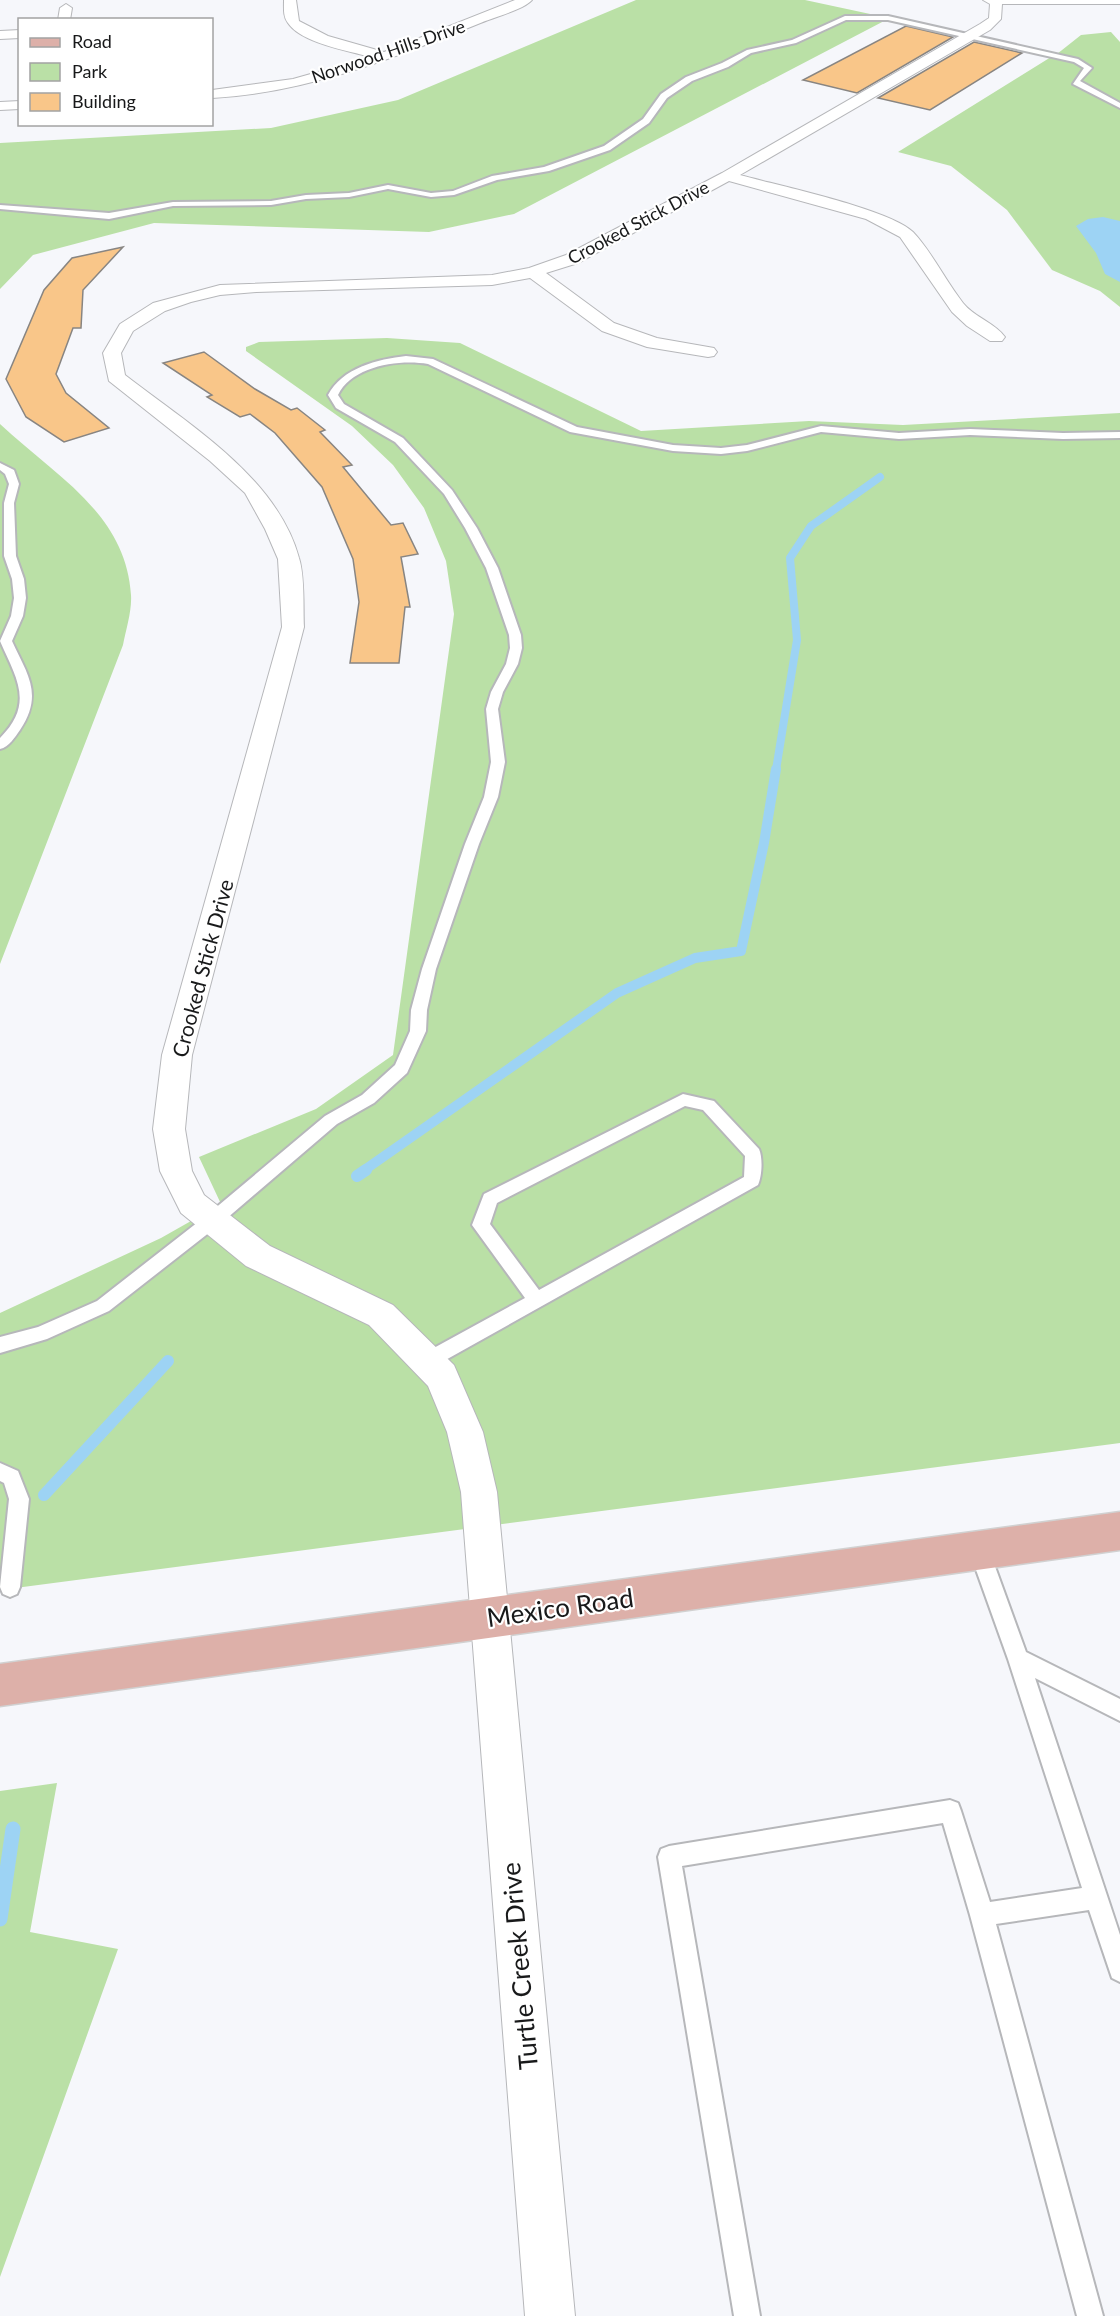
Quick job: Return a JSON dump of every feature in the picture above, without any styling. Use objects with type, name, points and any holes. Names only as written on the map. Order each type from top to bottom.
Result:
[{"type":"main road","name":"Mexico Road","points":[[0,1685],[1120,1531]]},
{"type":"street","points":[[290,0],[292,18],[300,28],[315,35],[384,56]]},
{"type":"street","name":"Norwood Hills Drive","points":[[213,94],[257,90],[320,77],[384,56],[526,0]]},
{"type":"street","points":[[993,0],[1070,2],[1120,0]]},
{"type":"street","name":"Crooked Stick Drive","points":[[489,1616],[479,1492],[465,1432],[442,1376],[381,1315],[258,1256],[192,1204],[176,1171],[169,1129],[177,1055],[293,627],[289,559],[276,529],[253,490],[217,457],[116,377],[112,353],[126,328],[179,292],[256,286],[492,280],[533,272],[572,259],[727,176],[970,36],[995,19],[993,0]]},
{"type":"street","points":[[0,35],[18,34]]},
{"type":"street","points":[[0,106],[18,105]]},
{"type":"street","points":[[727,176],[872,216],[891,224],[906,234],[958,308],[973,322],[996,337]]},
{"type":"street","points":[[533,272],[608,327],[653,343],[708,352]]},
{"type":"street","name":"Turtle Creek Drive","points":[[489,1616],[550,2316]]},
{"type":"lane","points":[[0,207],[109,216],[173,204],[254,204],[342,195],[388,187],[431,195],[454,193],[495,178],[546,169],[607,148],[646,121],[664,96],[689,79],[724,65],[749,51],[794,42],[839,20],[888,18],[1076,60],[1088,68],[1076,82],[1120,106]]},
{"type":"lane","points":[[0,1345],[41,1334],[103,1306],[213,1220],[331,1120],[368,1100],[401,1069],[418,1031],[419,1010],[429,969],[472,844],[491,797],[498,762],[492,710],[497,692],[512,664],[516,648],[515,635],[492,568],[454,501],[399,440],[340,406],[333,395],[341,382],[360,372],[391,361],[408,359],[430,361],[574,430],[673,448],[721,451],[747,448],[821,429],[899,436],[970,432],[1063,436],[1120,435]]},
{"type":"lane","points":[[0,466],[10,472],[14,484],[9,503],[10,556],[18,579],[20,598],[6,641],[21,670],[26,694],[24,715],[11,735],[0,745]]},
{"type":"lane","points":[[427,1361],[537,1300],[752,1180],[753,1154],[708,1105],[683,1100],[490,1199],[481,1225],[537,1300]]},
{"type":"lane","points":[[0,1472],[10,1477],[19,1499],[10,1587]]},
{"type":"lane","points":[[979,1550],[1018,1659],[1120,1970]]},
{"type":"lane","points":[[1018,1659],[1120,1710]]},
{"type":"lane","points":[[747,2316],[669,1857],[950,1811],[982,1915],[1090,2316]]},
{"type":"lane","points":[[982,1915],[1096,1897]]},
{"type":"green space","points":[[636,0],[805,0],[1057,54],[1081,35],[1111,32],[1120,42],[1120,307],[1100,291],[1052,270],[1007,210],[951,166],[898,152],[1051,57],[886,20],[514,214],[429,232],[154,223],[33,255],[0,289],[0,143],[271,128],[398,100]]},
{"type":"green space","points":[[387,338],[460,343],[641,431],[809,421],[903,425],[1120,413],[1120,1443],[0,1590],[0,1313],[161,1238],[221,1204],[199,1157],[316,1109],[393,1055],[454,614],[446,561],[424,508],[393,465],[352,426],[246,351],[246,347],[259,342]]},
{"type":"green space","points":[[0,424],[64,479],[102,518],[116,541],[126,566],[131,601],[123,645],[0,964]]},
{"type":"green space","points":[[57,1783],[30,1932],[118,1949],[0,2277],[0,1791]]},
{"type":"water","points":[[1103,217],[1120,221],[1120,282],[1105,274],[1096,253],[1076,226],[1088,219]]},
{"type":"building","points":[[906,26],[953,37],[857,93],[803,80]]},
{"type":"building","points":[[974,42],[1022,53],[930,110],[878,98]]},
{"type":"building","points":[[123,247],[83,290],[81,328],[73,328],[56,374],[66,393],[109,428],[64,442],[26,417],[6,379],[44,290],[72,258]]},
{"type":"building","points":[[204,352],[255,389],[291,410],[297,408],[325,430],[320,432],[352,465],[343,467],[391,525],[403,523],[418,554],[401,557],[410,607],[405,607],[399,663],[350,663],[359,602],[353,559],[322,487],[275,433],[250,414],[240,417],[207,397],[212,395],[163,363]]},
{"type":"waterway","points":[[776,770],[797,640],[790,558],[811,526],[880,477]]},
{"type":"waterway","points":[[363,1171],[617,993],[695,958],[741,951],[764,843],[776,769]]},
{"type":"waterway","points":[[357,1176],[366,1170]]},
{"type":"waterway","points":[[44,1495],[168,1361]]},
{"type":"waterway","points":[[0,1919],[13,1829]]}]
